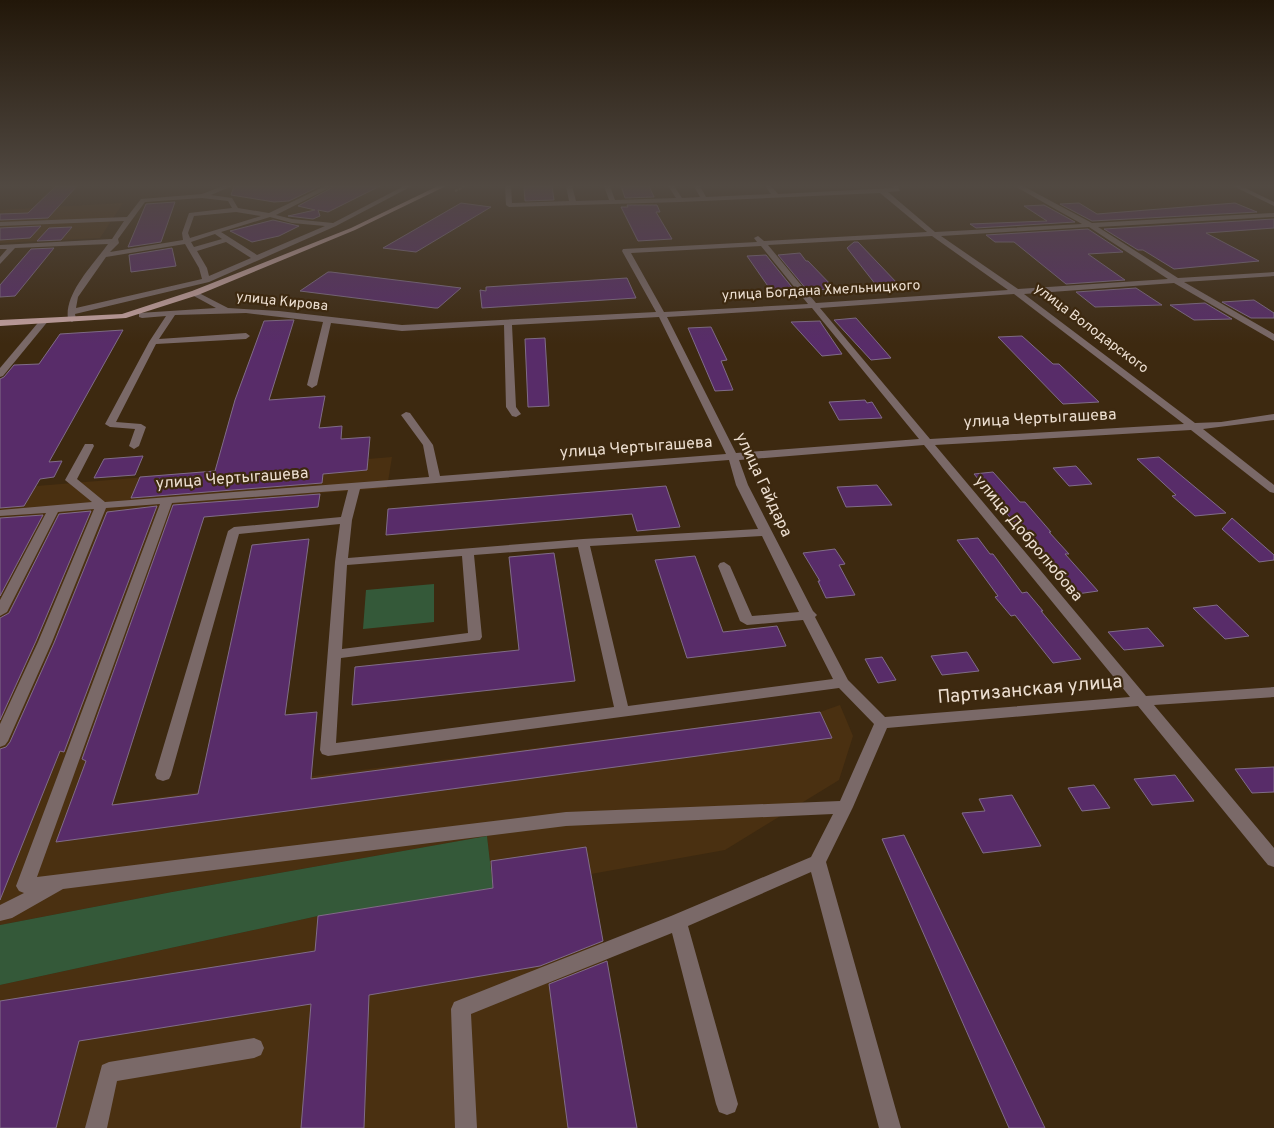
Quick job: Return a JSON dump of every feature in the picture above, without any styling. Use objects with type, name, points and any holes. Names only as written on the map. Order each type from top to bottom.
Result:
[{"type":"main road","points":[[0,323],[72,316],[123,316],[195,293],[329,239]]},
{"type":"street","points":[[106,255],[195,239]]},
{"type":"street","points":[[193,250],[228,239],[256,258]]},
{"type":"street","points":[[116,241],[74,297],[72,316],[206,280],[303,239]]},
{"type":"street","points":[[760,240],[808,239]]},
{"type":"street","name":"улица Володарского","points":[[940,239],[1018,293],[1274,490]]},
{"type":"street","points":[[1111,239],[1178,282],[1274,338]]},
{"type":"street","name":"улица Гайдара","points":[[760,240],[626,251],[661,313],[733,456],[742,485],[810,615],[842,683],[882,723]]},
{"type":"street","name":"улица Добролюбова","points":[[760,240],[1274,860]]},
{"type":"street","points":[[0,247],[116,241]]},
{"type":"street","points":[[187,241],[203,268],[206,280]]},
{"type":"street","points":[[0,262],[13,246]]},
{"type":"street","name":"улица Богдана Хмельницкого","points":[[369,326],[402,328],[813,306],[1274,274]]},
{"type":"street","name":"улица Кирова","points":[[195,293],[226,310],[260,312],[369,326]]},
{"type":"street","points":[[142,315],[226,310]]},
{"type":"street","points":[[134,446],[141,427],[110,424],[153,342],[172,313]]},
{"type":"street","points":[[0,374],[3,367],[45,320]]},
{"type":"street","points":[[312,385],[328,320]]},
{"type":"street","points":[[508,322],[511,408],[516,414]]},
{"type":"street","points":[[153,342],[246,336]]},
{"type":"street","points":[[406,415],[428,445],[435,480]]},
{"type":"street","name":"улица Чертыгашева","points":[[0,513],[926,442],[1222,425],[1274,417]]},
{"type":"street","points":[[0,741],[45,642],[102,505],[71,480],[89,446]]},
{"type":"street","points":[[355,486],[346,520],[341,562],[328,750],[842,683]]},
{"type":"street","points":[[167,500],[25,886],[566,819],[845,807]]},
{"type":"street","points":[[0,612],[54,509]]},
{"type":"street","points":[[163,775],[234,530],[346,520]]},
{"type":"street","points":[[341,562],[583,543],[767,532]]},
{"type":"street","points":[[583,543],[622,711]]},
{"type":"street","points":[[334,654],[475,637],[468,552]]},
{"type":"street","points":[[724,566],[747,621],[810,615]]},
{"type":"street","name":"Партизанская улица","points":[[882,723],[1141,701],[1274,692]]},
{"type":"street","points":[[466,1128],[461,1009],[678,922],[817,862],[845,807],[882,723]]},
{"type":"street","points":[[817,862],[890,1128]]},
{"type":"street","points":[[0,913],[6,912],[63,882]]},
{"type":"street","points":[[678,922],[727,1104]]},
{"type":"street","points":[[96,1128],[109,1072],[254,1048]]},
{"type":"shaded area","points":[[0,239],[87,239],[0,243]]},
{"type":"shaded area","points":[[392,457],[387,488],[321,493],[318,507],[204,517],[112,804],[314,776],[820,712],[840,705],[853,736],[839,780],[725,850],[591,874],[637,1128],[0,1128],[0,985],[318,916],[493,888],[487,836],[172,892],[0,925],[0,489]]},
{"type":"green space","points":[[434,584],[434,622],[363,629],[366,590]]},
{"type":"green space","points":[[487,836],[493,888],[318,916],[0,985],[0,925],[172,892]]},
{"type":"building","points":[[39,239],[62,239],[61,240],[37,241]]},
{"type":"building","points":[[131,239],[162,239],[161,242],[128,247]]},
{"type":"building","points":[[245,239],[267,239],[252,242]]},
{"type":"building","points":[[399,239],[438,239],[416,252],[383,248]]},
{"type":"building","points":[[637,239],[672,239],[638,241]]},
{"type":"building","points":[[991,239],[1103,239],[1123,252],[1088,254],[1125,280],[1066,284],[1014,242],[995,242]]},
{"type":"building","points":[[1120,239],[1217,239],[1259,261],[1174,269],[1143,250],[1138,250]]},
{"type":"building","points":[[854,242],[858,242],[898,284],[876,285],[847,248]]},
{"type":"building","points":[[54,248],[15,296],[0,297],[0,285],[31,249]]},
{"type":"building","points":[[172,248],[176,266],[131,272],[129,255]]},
{"type":"building","points":[[800,253],[835,289],[807,290],[778,255]]},
{"type":"building","points":[[766,255],[795,291],[772,292],[747,256]]},
{"type":"building","points":[[328,272],[461,288],[438,308],[300,291]]},
{"type":"building","points":[[627,278],[636,298],[482,308],[480,290],[486,291],[486,287]]},
{"type":"building","points":[[1136,288],[1162,305],[1095,307],[1076,292]]},
{"type":"building","points":[[1254,300],[1274,313],[1274,318],[1251,318],[1222,302]]},
{"type":"building","points":[[1205,303],[1232,319],[1194,320],[1170,305]]},
{"type":"building","points":[[856,318],[891,358],[871,360],[834,320]]},
{"type":"building","points":[[294,320],[269,400],[325,396],[319,428],[342,426],[341,439],[370,437],[367,470],[323,474],[322,483],[131,498],[140,477],[215,471],[235,400],[264,321]]},
{"type":"building","points":[[820,321],[842,354],[822,356],[791,322]]},
{"type":"building","points":[[711,327],[727,360],[721,361],[733,390],[715,391],[688,328]]},
{"type":"building","points":[[123,330],[49,462],[62,461],[54,477],[40,479],[24,506],[0,508],[0,379],[14,365],[39,364],[60,334]]},
{"type":"building","points":[[1022,336],[1053,364],[1059,364],[1099,402],[1063,404],[998,337]]},
{"type":"building","points":[[545,338],[549,406],[528,407],[525,339]]},
{"type":"building","points":[[865,400],[867,403],[872,402],[882,418],[839,420],[829,402]]},
{"type":"building","points":[[143,456],[135,475],[94,478],[104,459]]},
{"type":"building","points":[[1159,457],[1226,513],[1195,516],[1172,496],[1176,495],[1137,459]]},
{"type":"building","points":[[1076,466],[1092,484],[1069,486],[1053,468]]},
{"type":"building","points":[[993,472],[1020,502],[1025,502],[1069,554],[1065,554],[1098,591],[1077,594],[1032,544],[974,474]]},
{"type":"building","points":[[877,485],[892,505],[846,507],[837,487]]},
{"type":"building","points":[[666,486],[680,527],[637,531],[632,514],[386,535],[388,509]]},
{"type":"building","points":[[320,494],[318,507],[204,517],[112,805],[198,794],[252,545],[309,539],[285,715],[317,712],[311,779],[820,712],[832,738],[56,842],[86,761],[82,759],[173,505]]},
{"type":"building","points":[[157,506],[64,752],[60,751],[0,900],[0,749],[6,747],[10,742],[54,643],[107,512]]},
{"type":"building","points":[[91,511],[0,720],[0,618],[9,613],[59,514]]},
{"type":"building","points":[[43,515],[0,596],[0,518]]},
{"type":"building","points":[[1232,518],[1274,555],[1274,560],[1259,562],[1222,529]]},
{"type":"building","points":[[978,538],[990,554],[993,554],[1022,593],[1027,592],[1081,659],[1053,663],[1015,615],[1011,616],[995,597],[998,596],[957,540]]},
{"type":"building","points":[[835,549],[845,564],[839,565],[855,595],[826,598],[818,581],[820,581],[803,553]]},
{"type":"building","points":[[554,553],[575,681],[352,705],[355,667],[519,650],[509,557]]},
{"type":"building","points":[[695,556],[723,632],[777,626],[786,646],[687,658],[655,560]]},
{"type":"building","points":[[1217,605],[1249,636],[1225,639],[1193,608]]},
{"type":"building","points":[[1148,628],[1164,646],[1124,650],[1108,632]]},
{"type":"building","points":[[967,652],[979,671],[942,675],[931,656]]},
{"type":"building","points":[[882,657],[896,680],[878,683],[865,659]]},
{"type":"building","points":[[1274,767],[1274,792],[1252,793],[1235,769]]},
{"type":"building","points":[[1175,775],[1194,801],[1152,805],[1134,779]]},
{"type":"building","points":[[1094,785],[1110,808],[1082,811],[1068,788]]},
{"type":"building","points":[[1012,795],[1041,846],[983,853],[962,813],[985,811],[979,799]]},
{"type":"building","points":[[904,835],[1045,1128],[1009,1128],[882,839]]},
{"type":"building","points":[[586,847],[603,941],[540,966],[369,995],[364,1128],[301,1128],[311,1004],[79,1041],[56,1128],[0,1128],[0,1001],[315,951],[318,916],[493,888],[491,861]]},
{"type":"building","points":[[607,961],[637,1128],[568,1128],[549,984]]}]
